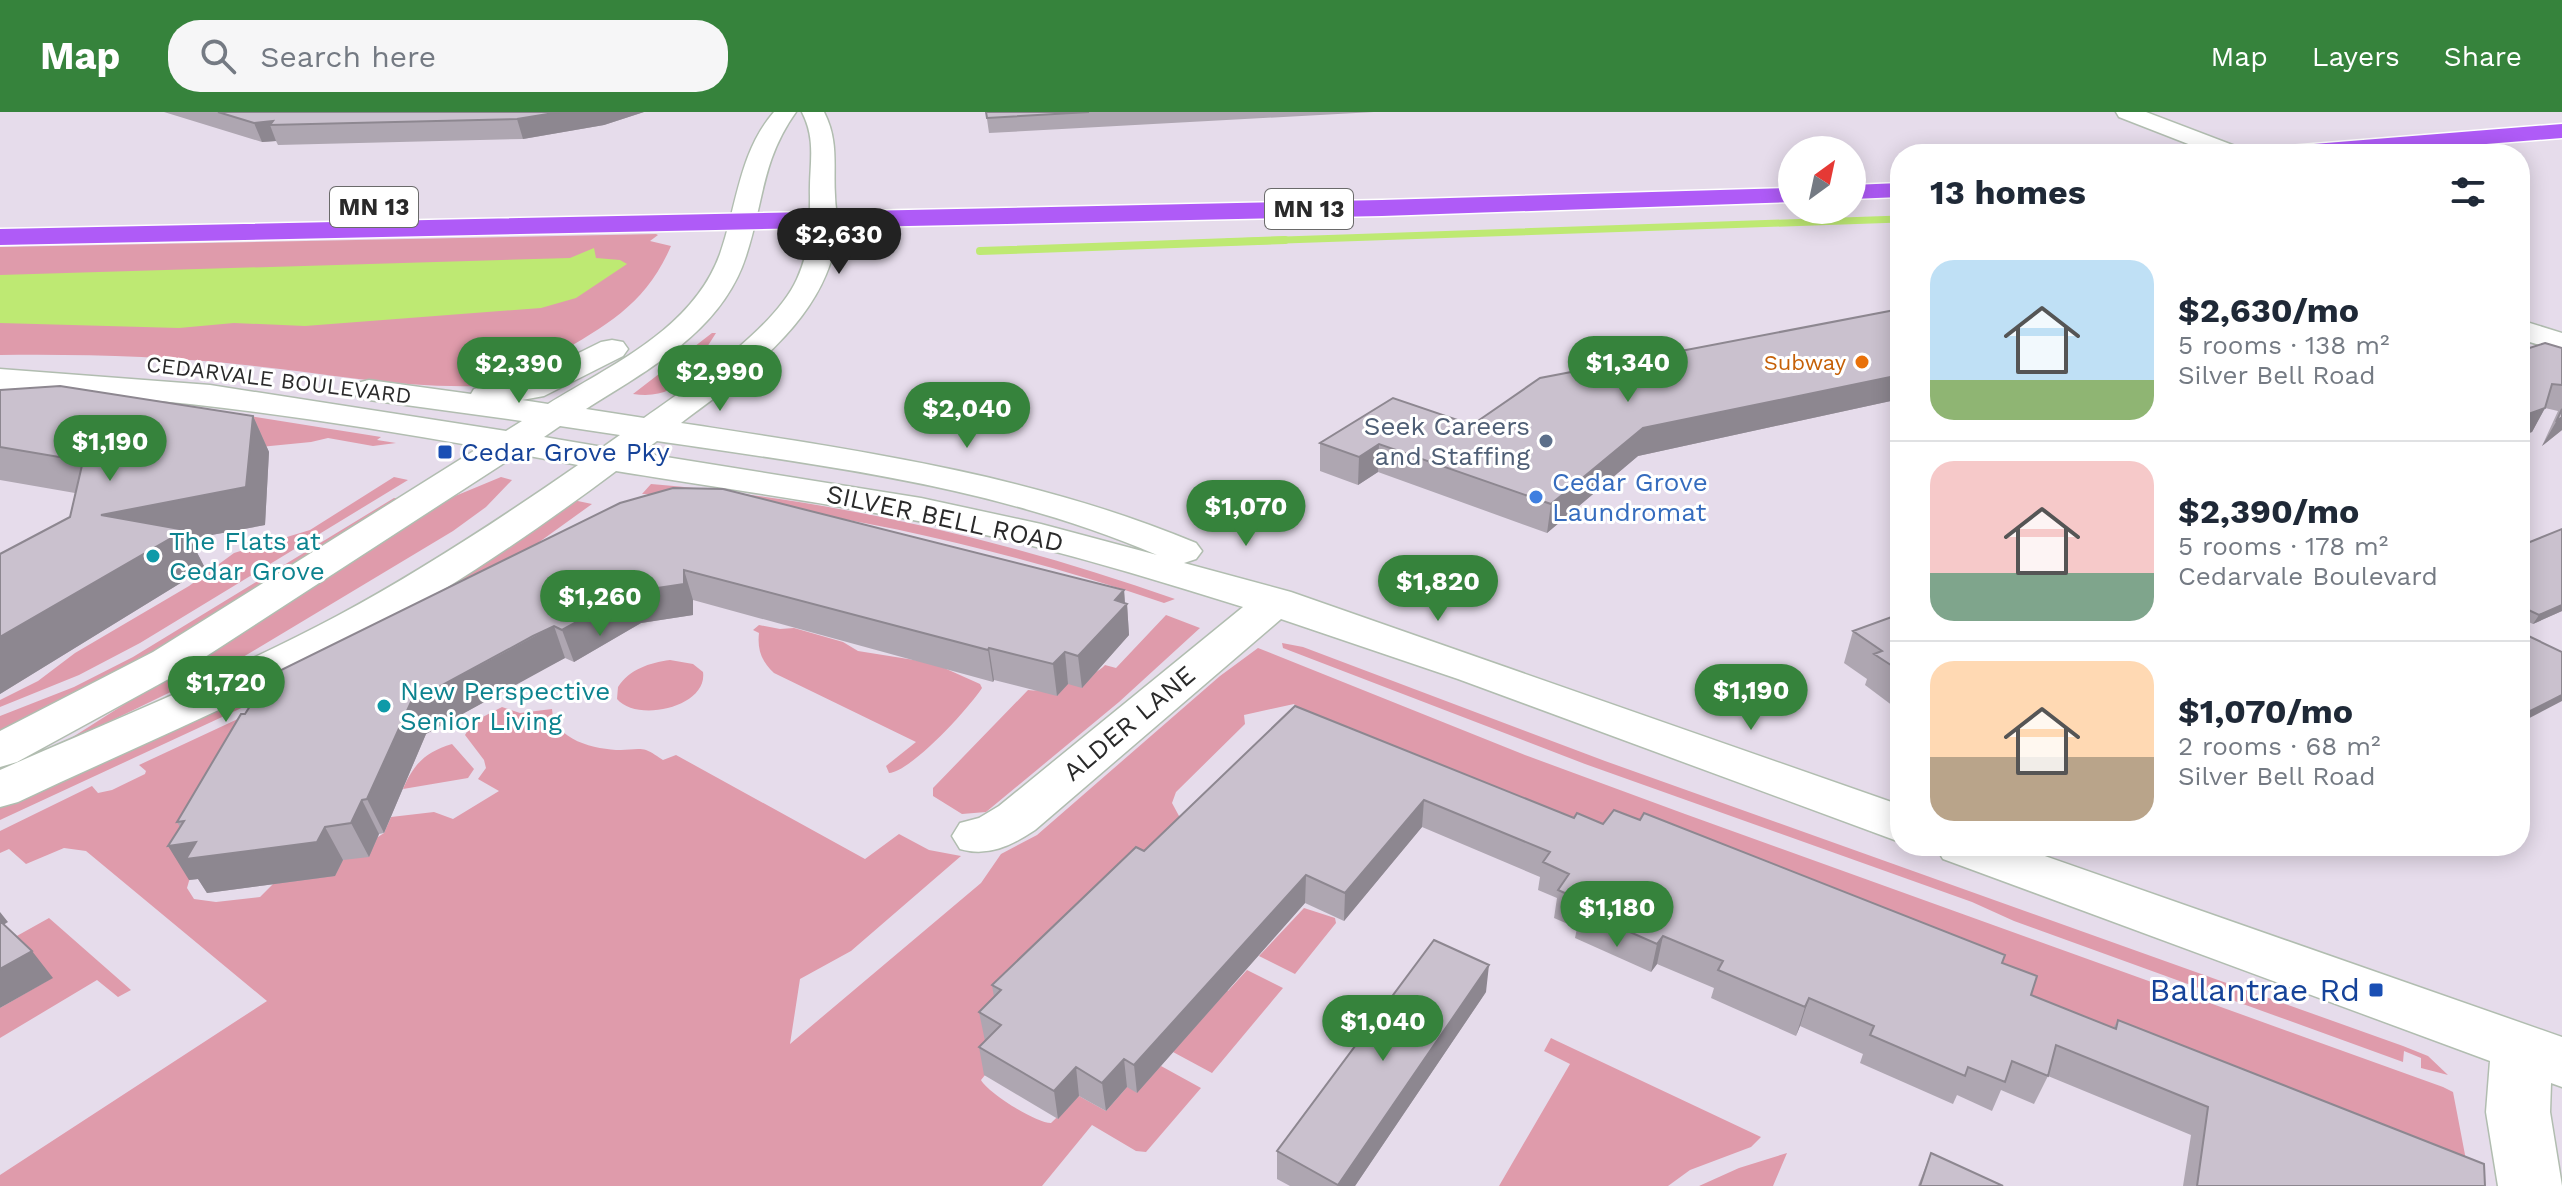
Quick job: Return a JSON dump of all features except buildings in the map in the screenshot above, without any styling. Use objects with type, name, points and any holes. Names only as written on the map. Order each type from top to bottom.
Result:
[{"type":"highway","points":[[2401,144],[2562,131]]},
{"type":"highway","points":[[2530,153],[2562,150]]},
{"type":"highway","points":[[1866,174],[1890,173]]},
{"type":"highway","name":"MN 13","points":[[0,237],[1778,177]]},
{"type":"highway","points":[[1866,191],[1890,190]]},
{"type":"highway","name":"MN 13","points":[[824,208],[1778,195]]},
{"type":"highway","name":"MN 13","points":[[0,214],[746,210]]},
{"type":"street","points":[[0,751],[169,661],[556,416],[661,347],[693,321],[713,297],[727,273],[767,133],[785,112]]},
{"type":"street","points":[[0,790],[310,646],[397,600],[466,558],[610,460],[751,350],[792,308],[809,283],[824,208],[825,172],[823,131],[813,112]]},
{"type":"street","points":[[2127,112],[2209,144]]},
{"type":"street","points":[[418,396],[494,396],[532,389],[583,366],[627,341],[727,273]]},
{"type":"street","points":[[2530,332],[2562,343]]},
{"type":"street","name":"CEDARVALE BOULEVARD","points":[[0,360],[127,362],[234,370],[556,416]]},
{"type":"street","name":"CEDARVALE BOULEVARD","points":[[0,379],[196,392],[514,443]]},
{"type":"street","name":"SILVER BELL ROAD","points":[[556,416],[947,477],[1060,505],[1139,531],[1276,601]]},
{"type":"street","name":"SILVER BELL ROAD","points":[[514,443],[875,501],[1043,536],[1276,601],[1890,820]]},
{"type":"street","name":"ALDER LANE","points":[[978,836],[995,832],[1017,818],[1276,601]]},
{"type":"street","points":[[1989,856],[2542,1055],[2518,1112],[2531,1186]]},
{"type":"shaded area","points":[[656,234],[650,241],[671,246],[650,283],[624,311],[556,355],[531,350],[474,360],[478,376],[491,374],[484,386],[394,383],[184,360],[92,355],[0,355],[0,247]]},
{"type":"shaded area","points":[[594,248],[596,258],[620,260],[627,264],[576,298],[541,308],[305,326],[234,323],[179,328],[0,323],[0,275],[570,258]]},
{"type":"shaded area","points":[[716,333],[692,370],[674,387],[649,395],[633,394]]},
{"type":"shaded area","points":[[218,411],[381,437],[377,440],[396,443],[373,446],[328,438],[260,447]]},
{"type":"shaded area","points":[[394,477],[408,480],[140,643],[79,675],[0,707],[0,700],[38,681],[75,653],[189,586],[234,553],[310,530]]},
{"type":"shaded area","points":[[501,477],[512,480],[486,507],[453,531],[243,657],[57,747],[448,499]]},
{"type":"shaded area","points":[[651,484],[785,500],[917,525],[1047,558],[1175,599],[1164,603],[1020,559],[874,525],[725,501],[642,494]]},
{"type":"shaded area","points":[[394,498],[402,499],[224,614],[0,735],[0,716],[74,687],[133,657]]},
{"type":"shaded area","points":[[573,500],[592,504],[506,566],[289,686],[0,820],[0,802]]},
{"type":"shaded area","points":[[1166,615],[1200,628],[1119,702],[986,812],[962,814],[933,796],[933,788],[1028,690],[1069,684],[1105,665],[1116,668]]},
{"type":"shaded area","points":[[759,625],[794,628],[843,642],[858,651],[933,663],[980,684],[982,688],[925,750],[899,770],[889,773],[886,766],[916,742],[774,673],[761,655],[759,633],[753,630]]},
{"type":"shaded area","points":[[1282,643],[1303,647],[1605,761],[2403,1046],[2428,1056],[2448,1075],[2421,1068],[2421,1058],[2404,1051],[2403,1062],[2014,921],[1972,902],[1585,764],[1283,648]]},
{"type":"shaded area","points":[[1258,648],[1525,755],[2443,1087],[2453,1092],[2471,1186],[1601,829],[1305,716],[1294,704],[1244,715],[1245,724],[1176,792],[1172,803],[1185,827],[981,1080],[1013,1106],[1051,1123],[1079,1096],[1106,1111],[1127,1087],[1161,1066],[1201,1088],[1146,1152],[1136,1151],[1092,1125],[1042,1186],[0,1186],[0,1175],[267,1001],[86,851],[64,848],[26,864],[9,849],[0,853],[0,831],[92,786],[98,793],[112,790],[145,774],[146,771],[139,765],[289,695],[189,881],[187,888],[194,899],[216,902],[260,897],[273,884],[343,860],[384,833],[391,817],[434,812],[453,819],[499,791],[478,779],[486,768],[484,760],[465,735],[473,722],[502,707],[520,713],[552,709],[554,720],[568,736],[588,745],[611,750],[643,749],[663,760],[676,755],[865,859],[899,834],[929,850],[961,856],[851,951],[800,979],[790,1044],[981,883],[1001,854],[1037,835],[1220,676]]},
{"type":"shaded area","points":[[670,660],[693,664],[703,672],[702,684],[694,694],[669,708],[654,710],[640,710],[617,699],[618,687],[634,671]]},
{"type":"shaded area","points":[[452,744],[474,769],[468,778],[403,789],[422,760]]},
{"type":"shaded area","points":[[1304,908],[1335,918],[1336,923],[1295,974],[1259,956]]},
{"type":"shaded area","points":[[49,918],[131,990],[118,997],[97,980],[0,1038],[0,1008],[52,978],[15,937]]},
{"type":"shaded area","points":[[1247,970],[1283,988],[1212,1073],[1173,1052],[1216,985],[1228,991]]},
{"type":"shaded area","points":[[1551,1038],[1761,1137],[1751,1147],[1690,1170],[1668,1186],[1499,1186],[1570,1064],[1544,1051]]},
{"type":"shaded area","points":[[1787,1153],[1773,1186],[1699,1186],[1739,1168]]},
{"type":"waterway","points":[[1276,240],[1890,219]]},
{"type":"waterway","points":[[980,251],[1276,240]]},
{"type":"waterway","points":[[1227,242],[1276,240]]},
{"type":"waterway","points":[[1276,240],[1285,240]]},
{"type":"place","name":"Subway","points":[[1862,362]]},
{"type":"place","name":"Seek Careers and Staffing","points":[[1546,441]]},
{"type":"place","name":"Cedar Grove Pky","points":[[445,452]]},
{"type":"place","name":"Cedar Grove Laundromat","points":[[1536,497]]},
{"type":"place","name":"The Flats at Cedar Grove","points":[[153,556]]},
{"type":"place","name":"New Perspective Senior Living","points":[[384,706]]},
{"type":"place","name":"Ballantrae Rd","points":[[2376,990]]}]
